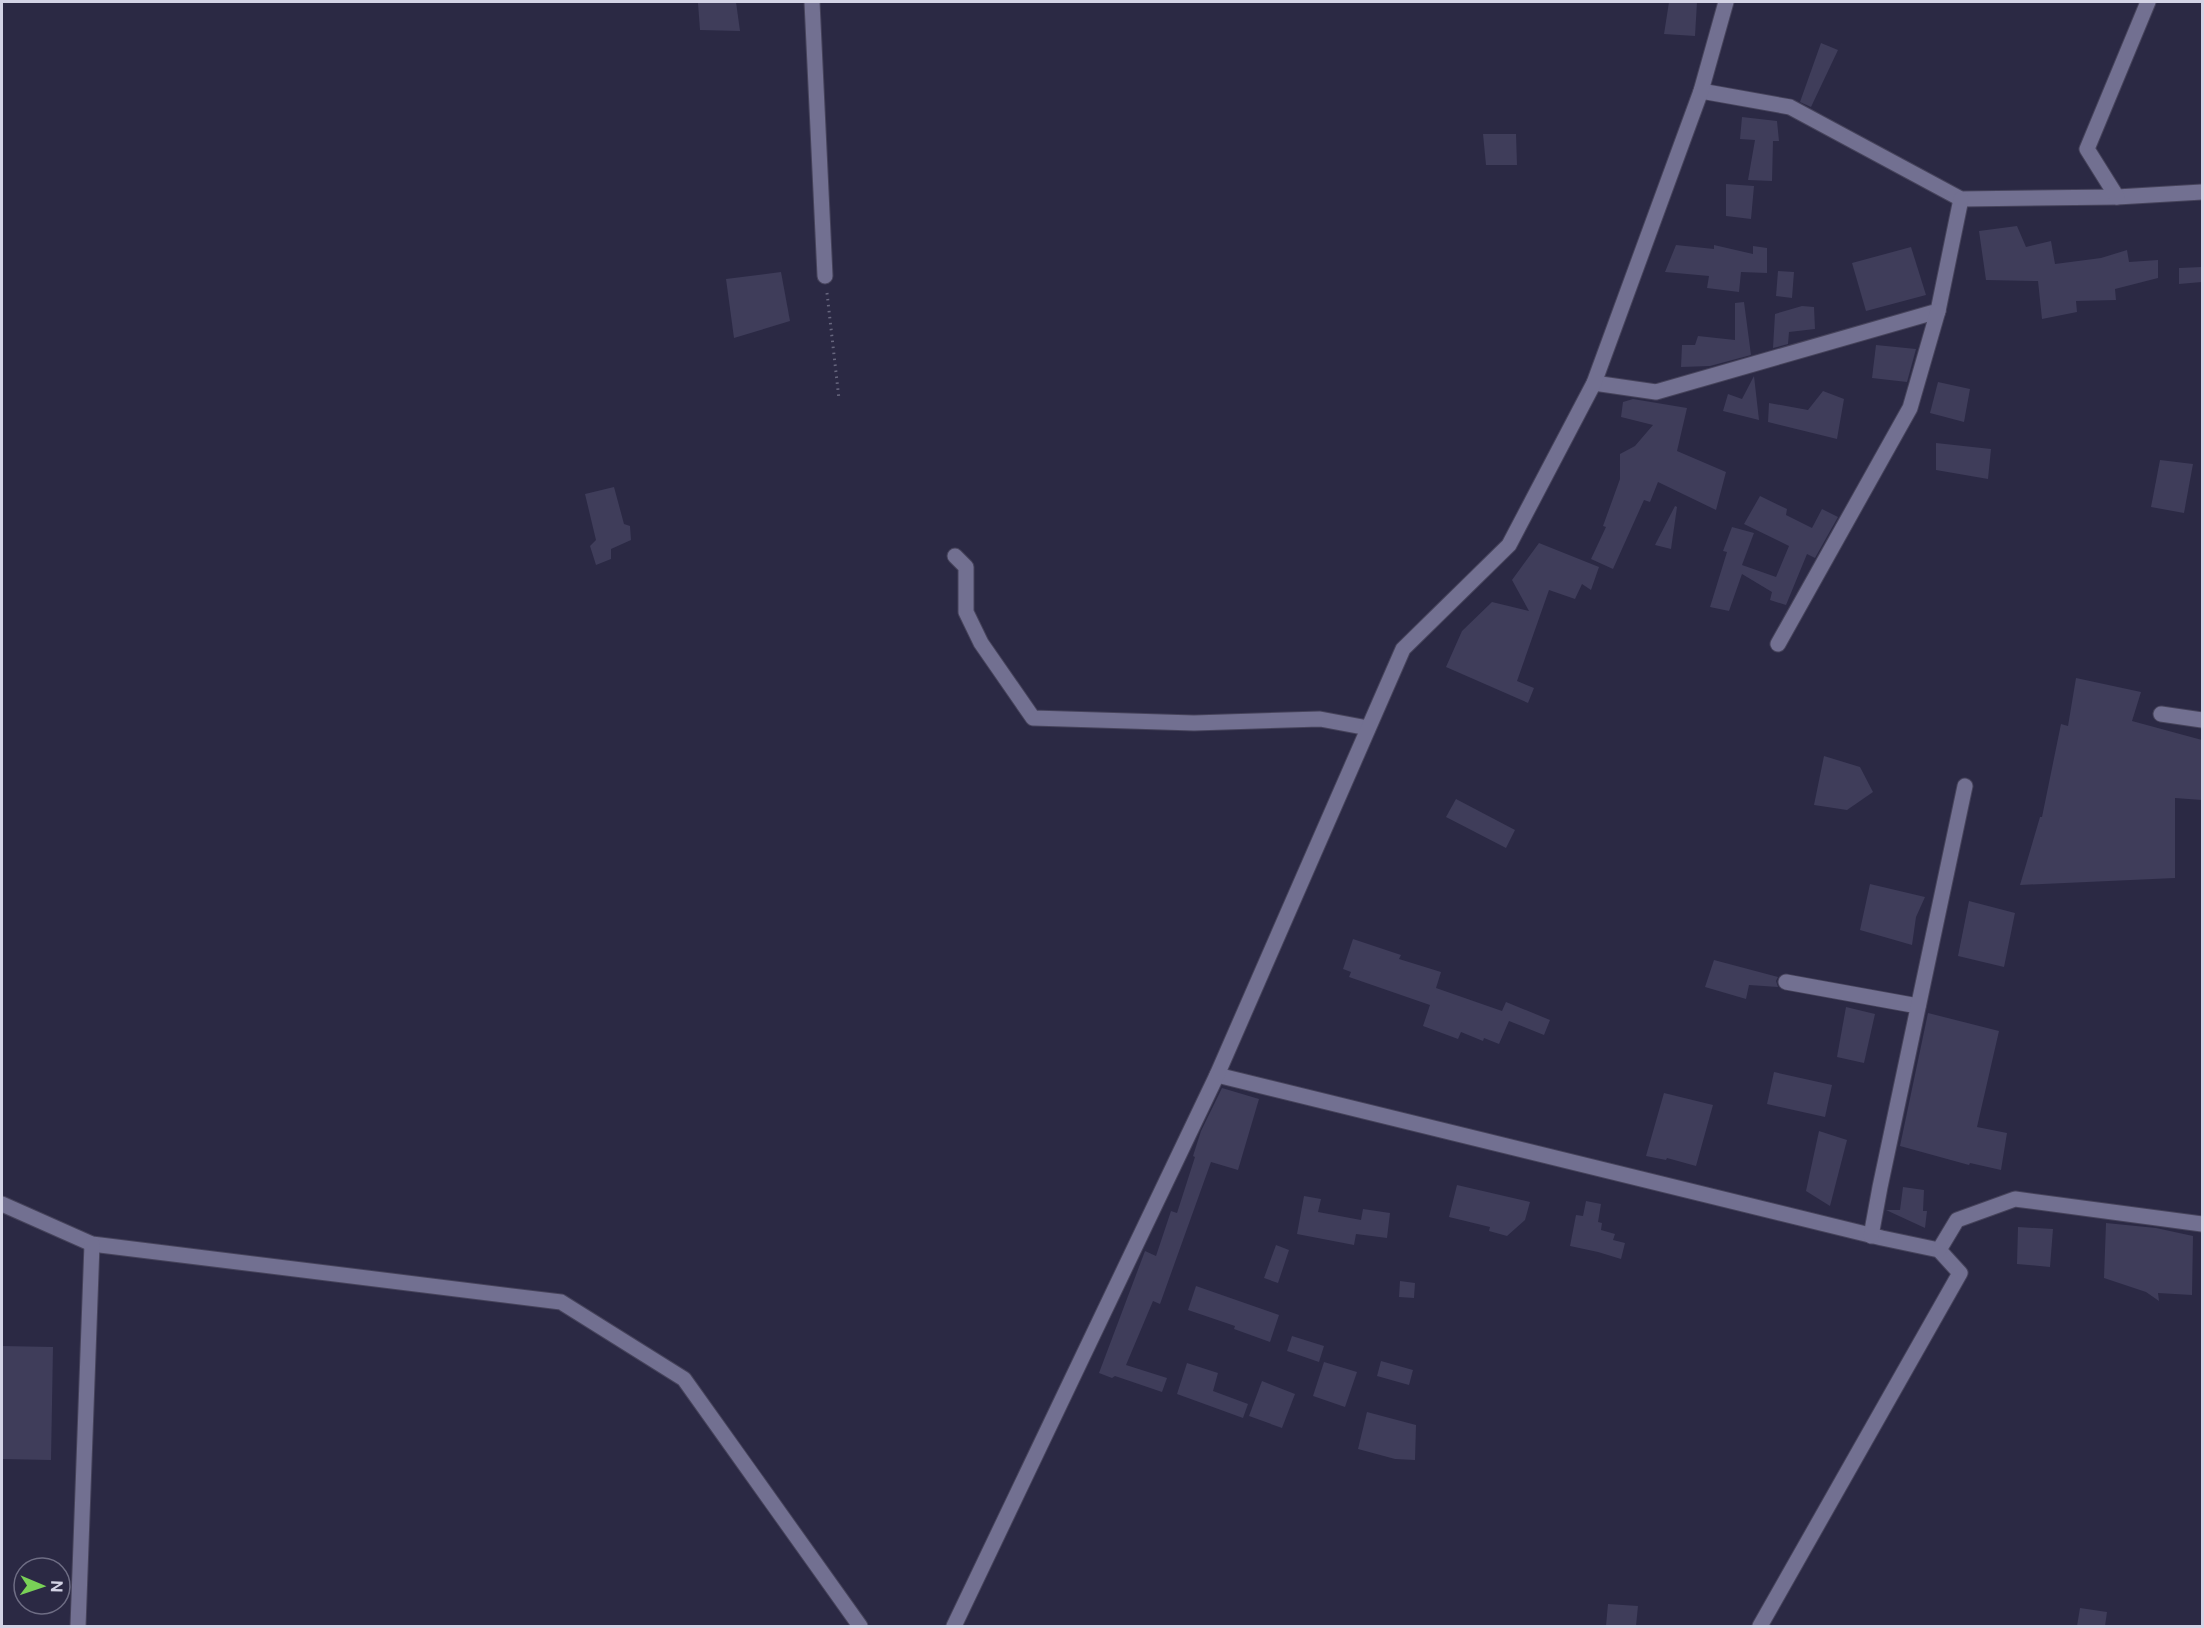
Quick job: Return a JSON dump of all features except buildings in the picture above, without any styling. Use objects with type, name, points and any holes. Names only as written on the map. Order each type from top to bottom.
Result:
[{"type":"street","points":[[812,2],[825,276]]},
{"type":"street","points":[[954,1626],[1217,1075],[1403,649],[1509,545],[1594,383],[1701,91],[1726,2]]},
{"type":"street","points":[[2117,197],[2086,149],[2148,2]]},
{"type":"street","points":[[1701,91],[1790,107],[1961,199],[2117,197],[2202,192]]},
{"type":"street","points":[[1778,644],[1910,408],[1938,311],[1961,199]]},
{"type":"street","points":[[1594,383],[1656,392],[1938,311]]},
{"type":"street","points":[[955,556],[966,567],[966,612],[981,643],[1033,718],[1194,723],[1320,719],[1368,728]]},
{"type":"street","points":[[2161,714],[2202,720]]},
{"type":"street","points":[[1871,1236],[1965,786]]},
{"type":"street","points":[[1785,982],[1918,1006]]},
{"type":"street","points":[[1217,1075],[1871,1236],[1939,1250],[1960,1273],[1760,1626]]},
{"type":"street","points":[[1939,1250],[1957,1220],[2015,1199],[2202,1224]]},
{"type":"street","points":[[2,1204],[92,1244],[561,1302],[684,1379],[860,1626]]},
{"type":"street","points":[[78,1626],[92,1244]]},
{"type":"path","points":[[825,276],[838,399]]}]
